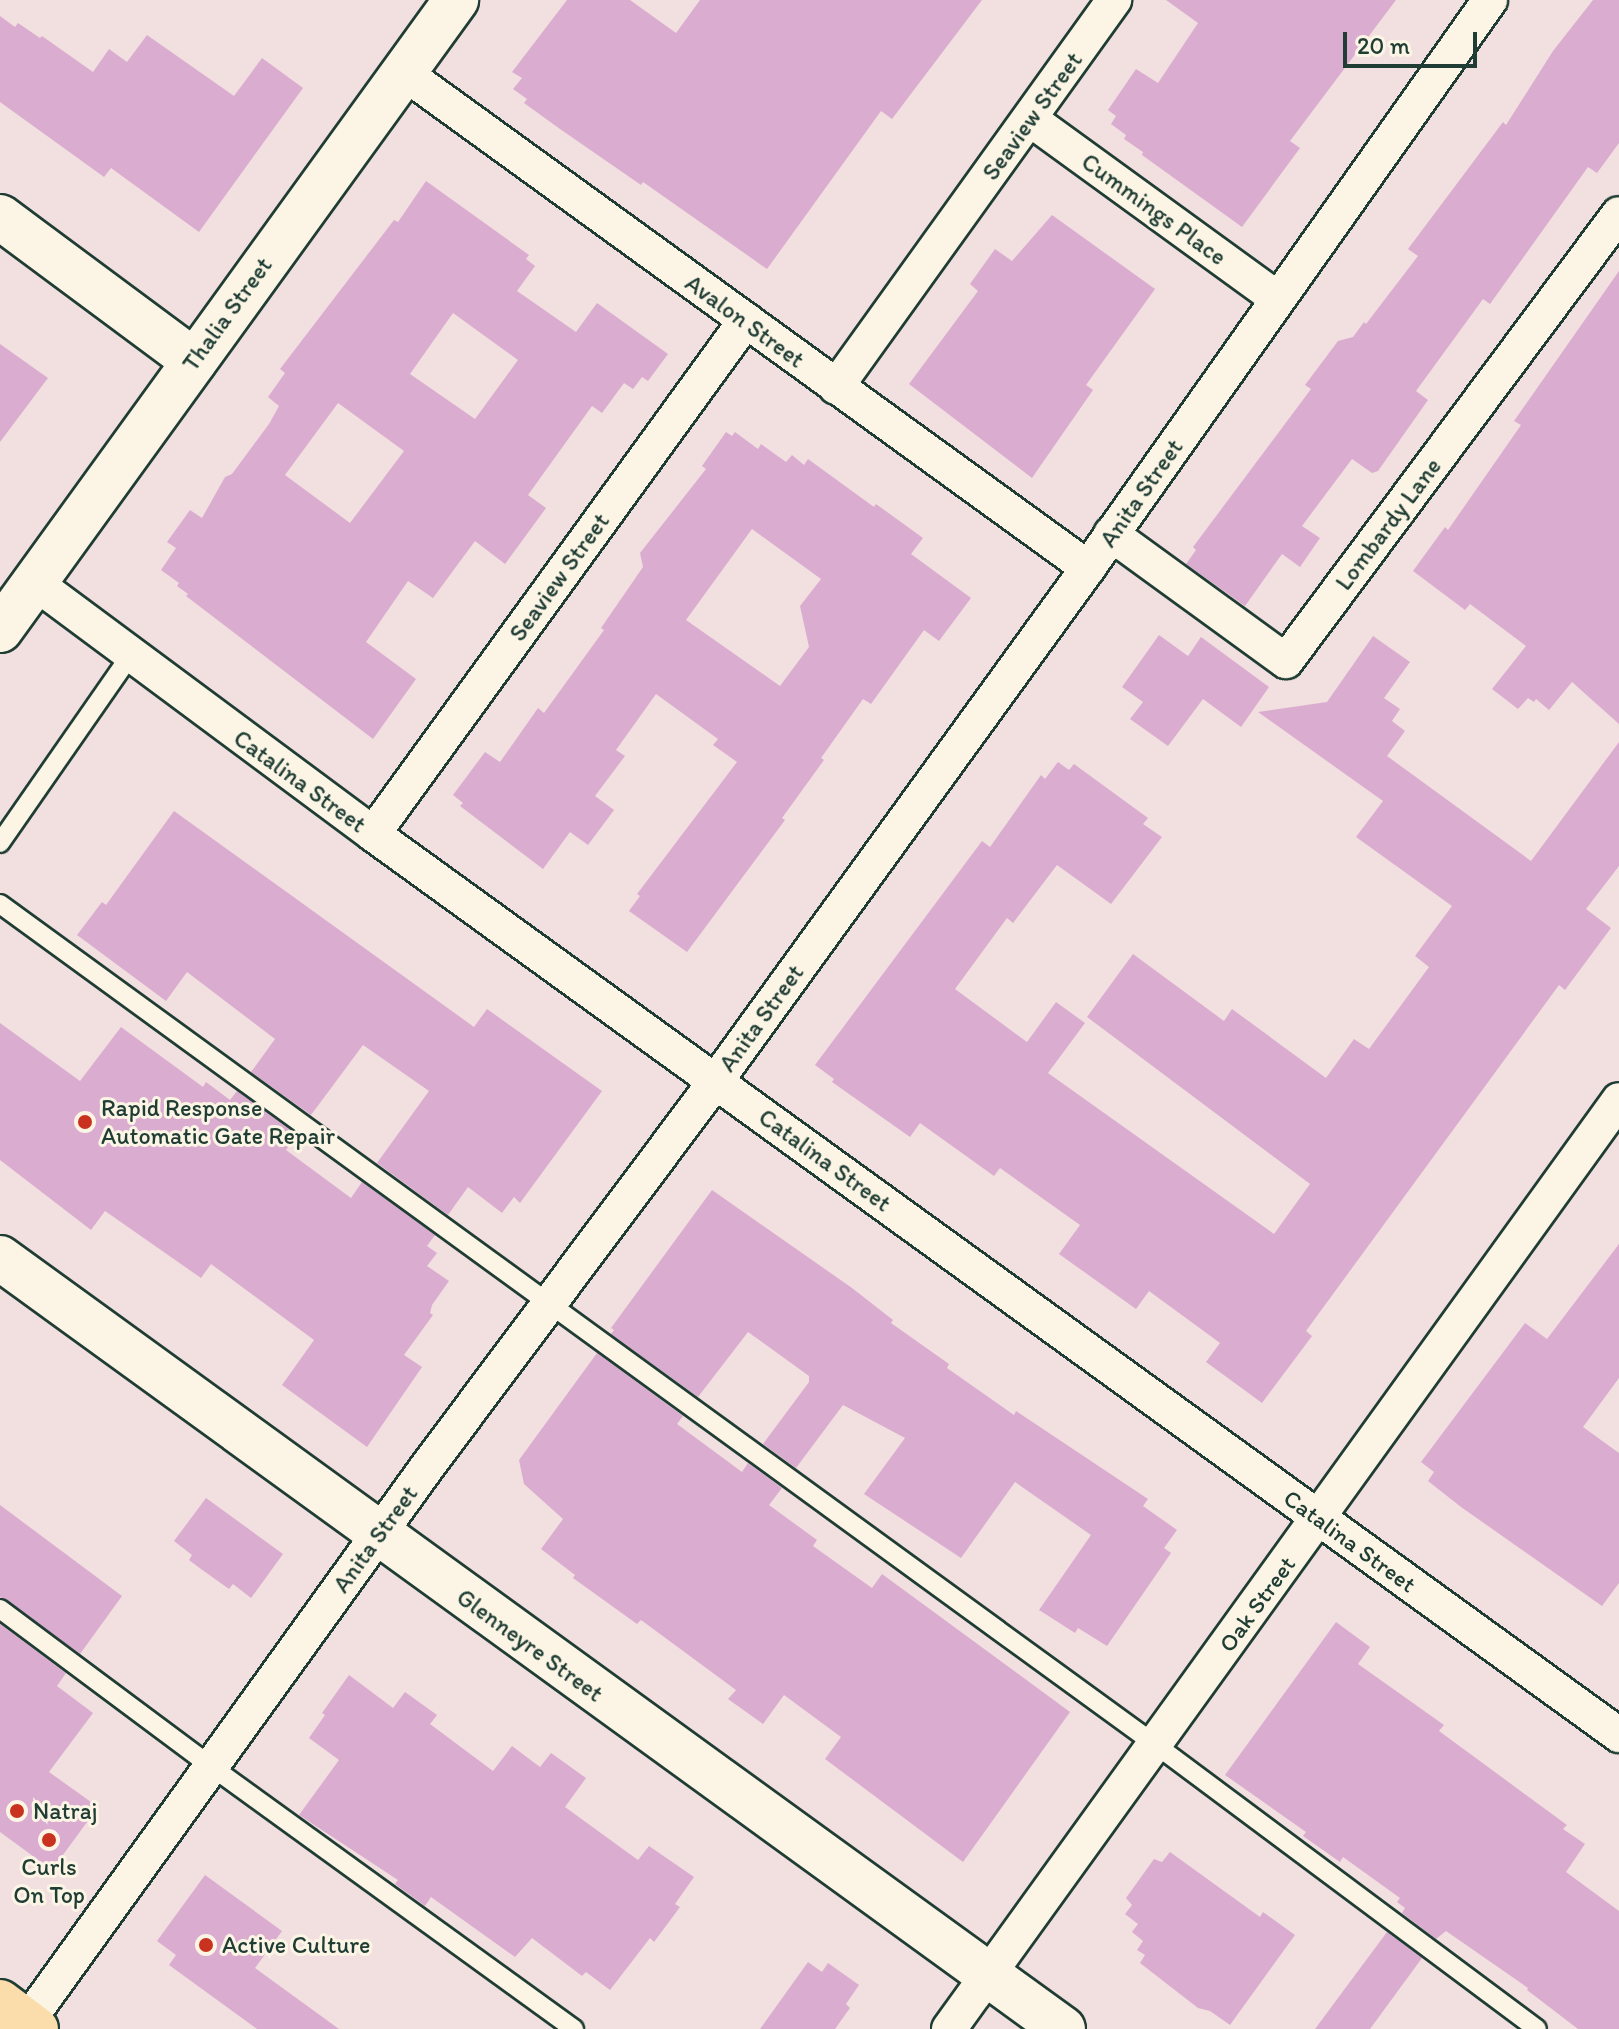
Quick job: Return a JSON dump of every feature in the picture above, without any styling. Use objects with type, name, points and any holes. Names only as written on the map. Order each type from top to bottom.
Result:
[{"type":"main road","name":"Thalia Street","points":[[0,630],[456,0]]},
{"type":"main road","points":[[0,217],[194,361]]},
{"type":"main road","name":"Glenneyre Street","points":[[0,1258],[1063,2029]]},
{"type":"street","name":"Seaview Street","points":[[836,387],[1114,0]]},
{"type":"street","name":"Anita Street","points":[[21,2020],[212,1767],[378,1535],[716,1081],[1088,568],[1490,0]]},
{"type":"street","name":"Avalon Street","points":[[403,72],[1088,568]]},
{"type":"street","name":"Cummings Place","points":[[1030,119],[1278,299]]},
{"type":"street","name":"Lombardy Lane","points":[[1111,534],[1286,661],[1619,214]]},
{"type":"street","name":"Seaview Street","points":[[373,834],[746,320]]},
{"type":"street","name":"Catalina Street","points":[[34,582],[373,834],[1619,1735]]},
{"type":"street","name":"Oak Street","points":[[949,2029],[1619,1100]]},
{"type":"lane","points":[[0,843],[130,656]]},
{"type":"lane","points":[[0,904],[1156,1745],[1537,2029]]},
{"type":"lane","points":[[0,1609],[574,2029]]},
{"type":"building","points":[[567,0],[630,0],[676,33],[700,0],[982,0],[892,119],[881,111],[767,269],[643,182],[641,185],[560,129],[524,103],[527,99],[513,89],[522,78],[512,72]]},
{"type":"building","points":[[1166,0],[1396,0],[1290,141],[1300,148],[1242,227],[1142,155],[1143,152],[1124,139],[1126,135],[1111,124],[1116,116],[1108,110],[1136,69],[1158,83],[1198,23]]},
{"type":"building","points":[[1593,0],[1619,0],[1619,143],[1597,173],[1588,167],[1490,304],[1483,299],[1416,391],[1428,400],[1378,471],[1372,473],[1352,459],[1302,526],[1320,538],[1300,567],[1282,554],[1245,606],[1186,564],[1196,550],[1193,547],[1311,389],[1305,385],[1338,341],[1353,337],[1364,322],[1366,324],[1418,256],[1408,249],[1503,122],[1506,125],[1553,51]]},
{"type":"building","points":[[0,16],[15,27],[18,23],[40,38],[42,36],[93,72],[109,49],[127,62],[147,35],[234,96],[262,58],[303,88],[199,232],[111,168],[104,177],[0,102]]},
{"type":"building","points":[[426,181],[529,255],[526,259],[535,266],[517,291],[576,332],[597,303],[668,354],[648,381],[642,377],[633,389],[624,383],[602,413],[592,406],[528,495],[546,508],[505,564],[475,541],[433,598],[408,581],[366,642],[416,679],[373,739],[186,596],[188,594],[177,586],[179,583],[161,570],[176,548],[167,542],[190,510],[202,518],[225,477],[232,474],[269,424],[279,406],[268,397],[285,373],[280,369],[394,220],[398,222]],"holes":[[[453,313],[518,360],[475,419],[410,374]],[[338,403],[404,451],[350,523],[285,475]]]},
{"type":"building","points":[[1052,215],[1155,289],[1086,385],[1093,390],[1032,478],[909,384],[978,291],[970,284],[995,249],[1012,261]]},
{"type":"building","points":[[1619,271],[1619,724],[1572,682],[1549,710],[1536,699],[1534,702],[1528,698],[1518,709],[1492,689],[1526,646],[1470,604],[1465,610],[1413,571],[1445,527],[1448,530],[1521,425],[1514,421]]},
{"type":"building","points":[[0,344],[48,378],[0,442]]},
{"type":"building","points":[[726,432],[732,436],[735,432],[758,449],[761,444],[786,462],[792,455],[804,465],[808,459],[923,538],[911,554],[971,598],[939,641],[924,630],[871,704],[863,699],[782,818],[785,820],[687,952],[629,911],[640,896],[637,894],[737,762],[713,745],[718,739],[656,694],[616,750],[625,756],[595,796],[614,810],[588,845],[570,832],[543,869],[460,806],[463,803],[453,795],[485,752],[500,762],[538,708],[544,713],[604,630],[601,628],[643,567],[640,553],[706,469],[702,466]],"holes":[[[752,529],[821,579],[800,606],[809,647],[780,686],[686,620]]]},
{"type":"building","points":[[1159,635],[1188,656],[1201,637],[1269,687],[1241,727],[1203,699],[1168,746],[1130,719],[1143,702],[1122,687]]},
{"type":"building","points":[[1373,636],[1410,662],[1384,698],[1400,709],[1392,721],[1405,731],[1387,756],[1531,861],[1619,742],[1619,866],[1586,909],[1611,928],[1565,990],[1559,985],[1306,1331],[1312,1336],[1262,1403],[1206,1362],[1220,1343],[1149,1291],[1136,1309],[1059,1254],[1080,1225],[1000,1168],[994,1176],[920,1123],[910,1137],[832,1082],[834,1079],[815,1065],[982,841],[990,847],[1041,775],[1045,779],[1058,762],[1069,770],[1074,764],[1148,818],[1143,824],[1162,837],[1111,904],[1057,865],[1013,923],[1007,918],[955,989],[1027,1042],[1056,1002],[1085,1023],[1048,1073],[1274,1234],[1310,1184],[1087,1017],[1133,954],[1224,1021],[1232,1009],[1326,1078],[1354,1039],[1369,1049],[1429,967],[1415,956],[1452,906],[1356,837],[1383,801],[1258,712],[1327,702]]},
{"type":"building","points":[[174,811],[474,1027],[487,1009],[602,1091],[520,1203],[514,1197],[502,1213],[468,1187],[448,1215],[377,1163],[429,1091],[363,1045],[311,1115],[251,1072],[275,1039],[187,972],[166,1001],[77,935],[102,902],[106,905]]},
{"type":"building","points":[[0,1023],[80,1081],[121,1027],[203,1087],[206,1082],[230,1100],[237,1091],[297,1135],[286,1150],[351,1198],[362,1182],[435,1235],[427,1246],[437,1253],[427,1266],[449,1281],[432,1305],[430,1313],[433,1315],[404,1355],[422,1367],[367,1447],[282,1385],[314,1340],[211,1264],[201,1278],[105,1211],[91,1230],[0,1160]]},
{"type":"building","points":[[712,1190],[852,1288],[893,1320],[891,1323],[949,1364],[947,1368],[1014,1415],[1016,1411],[1148,1499],[1143,1506],[1177,1530],[1164,1548],[1171,1553],[1107,1646],[1078,1628],[1075,1633],[1039,1610],[1091,1535],[1015,1482],[961,1558],[864,1494],[905,1438],[843,1405],[796,1468],[763,1444],[809,1382],[809,1376],[748,1332],[698,1397],[611,1334],[614,1330],[611,1328]]},
{"type":"building","points":[[1619,1244],[1619,1378],[1583,1427],[1619,1453],[1619,1583],[1602,1606],[1428,1481],[1434,1472],[1421,1462],[1525,1323],[1547,1339]]},
{"type":"building","points":[[597,1353],[683,1416],[677,1424],[742,1472],[748,1463],[782,1488],[769,1505],[817,1540],[813,1546],[872,1588],[882,1574],[1070,1712],[963,1862],[825,1759],[841,1737],[784,1695],[763,1724],[728,1699],[736,1690],[641,1620],[637,1624],[573,1578],[575,1575],[541,1549],[563,1519],[524,1484],[519,1460]]},
{"type":"building","points":[[206,1498],[283,1554],[251,1598],[233,1584],[229,1589],[201,1569],[189,1560],[192,1555],[174,1541]]},
{"type":"building","points":[[0,1505],[122,1596],[80,1654],[0,1597]]},
{"type":"building","points":[[1336,1622],[1370,1647],[1358,1664],[1444,1725],[1439,1731],[1567,1825],[1563,1829],[1585,1844],[1566,1872],[1619,1911],[1619,2029],[1578,2029],[1528,1988],[1446,1931],[1436,1939],[1402,1913],[1405,1908],[1397,1902],[1400,1898],[1343,1857],[1340,1862],[1303,1836],[1306,1832],[1225,1775]]},
{"type":"building","points":[[0,1624],[66,1673],[57,1686],[93,1713],[49,1772],[98,1807],[52,1870],[0,1832]]},
{"type":"building","points":[[349,1675],[393,1708],[405,1692],[437,1715],[430,1724],[493,1771],[512,1746],[540,1767],[551,1753],[586,1778],[565,1807],[638,1860],[649,1846],[694,1877],[675,1904],[680,1907],[654,1942],[650,1938],[610,1990],[586,1972],[582,1976],[532,1938],[515,1957],[431,1897],[425,1906],[395,1884],[398,1880],[299,1815],[339,1760],[309,1738],[325,1715],[322,1713]]},
{"type":"building","points":[[1170,1852],[1260,1917],[1263,1912],[1295,1935],[1230,2025],[1210,2011],[1198,2008],[1140,1963],[1145,1955],[1137,1950],[1143,1941],[1132,1932],[1138,1924],[1125,1914],[1132,1905],[1126,1898],[1154,1859],[1162,1862]]},
{"type":"building","points":[[205,1875],[282,1931],[255,1968],[339,2029],[257,2029],[169,1965],[176,1955],[157,1941]]},
{"type":"building","points":[[1387,1932],[1422,1958],[1370,2029],[1315,2029]]},
{"type":"building","points":[[808,1962],[822,1972],[828,1963],[859,1985],[846,2004],[850,2008],[835,2029],[760,2029]]},
{"type":"place","name":"Rapid Response Automatic Gate Repair","points":[[85,1122]]},
{"type":"place","name":"Natraj","points":[[17,1811]]},
{"type":"place","name":"Curls On Top","points":[[49,1840]]},
{"type":"place","name":"Active Culture","points":[[206,1945]]}]
